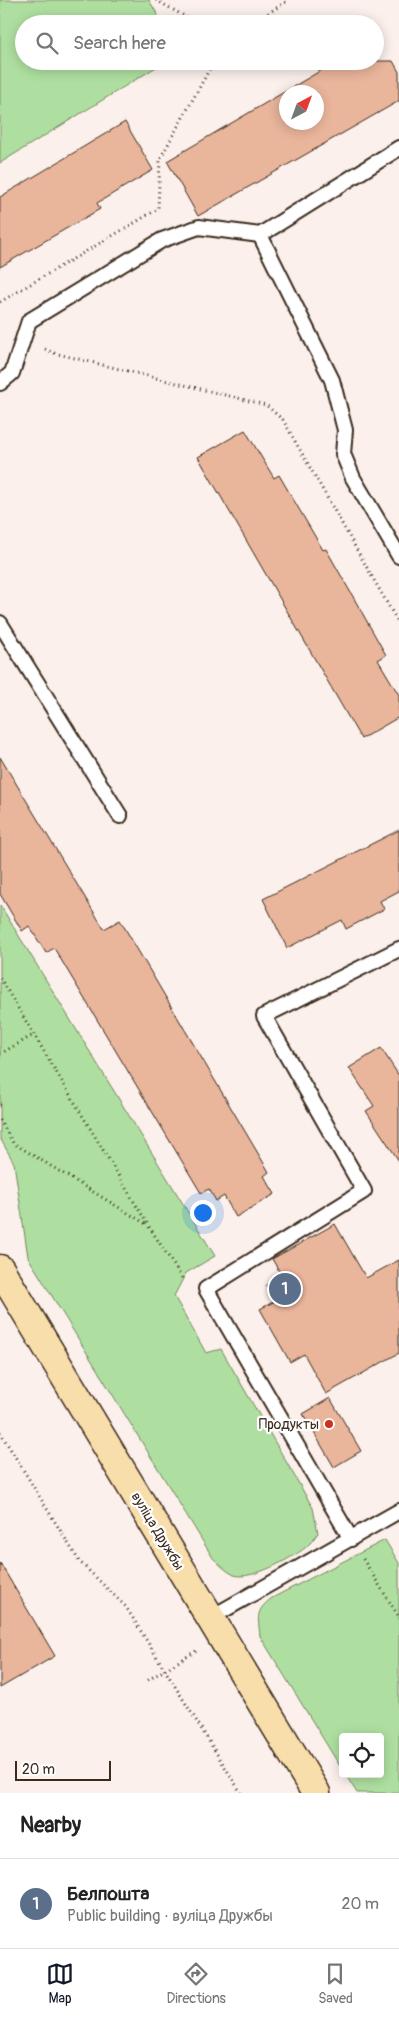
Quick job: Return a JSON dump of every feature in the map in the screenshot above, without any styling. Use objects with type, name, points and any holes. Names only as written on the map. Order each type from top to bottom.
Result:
[{"type":"main road","name":"вуліца Дружбы","points":[[0,1269],[316,1793]]},
{"type":"lane","points":[[0,383],[12,372],[29,321],[162,240],[199,227],[260,235],[399,148]]},
{"type":"lane","points":[[260,235],[332,380],[345,430],[343,454],[353,478],[399,556]]},
{"type":"lane","points":[[0,623],[120,816]]},
{"type":"lane","points":[[351,1539],[206,1289],[364,1191],[264,1016],[399,949]]},
{"type":"lane","points":[[215,1627],[351,1539],[399,1511]]},
{"type":"path","points":[[156,0],[182,15]]},
{"type":"path","points":[[266,15],[289,0]]},
{"type":"path","points":[[0,302],[158,209],[160,159],[209,70]]},
{"type":"path","points":[[23,339],[54,353],[266,405],[284,420],[398,621]]},
{"type":"path","points":[[0,978],[182,1280],[206,1289]]},
{"type":"path","points":[[0,1054],[35,1034]]},
{"type":"path","points":[[0,1120],[13,1143],[148,1225]]},
{"type":"path","points":[[0,1432],[79,1561],[126,1607],[241,1793]]},
{"type":"path","points":[[351,1539],[399,1617]]},
{"type":"path","points":[[148,1680],[165,1670],[215,1627]]},
{"type":"green space","points":[[0,0],[149,0],[158,15],[15,15],[15,70],[151,70],[0,163]]},
{"type":"green space","points":[[0,905],[215,1256],[186,1273],[174,1296],[206,1353],[221,1349],[313,1508],[318,1533],[305,1548],[281,1563],[260,1572],[250,1575],[234,1575],[213,1558],[28,1257],[14,1163],[0,1138]]},
{"type":"green space","points":[[385,1540],[399,1563],[399,1793],[357,1793],[348,1778],[384,1778],[384,1733],[339,1733],[339,1764],[260,1636],[260,1610],[272,1598]]},
{"type":"building","points":[[384,61],[393,61],[399,72],[399,101],[198,216],[167,161],[279,95],[279,130],[324,130],[324,85],[296,85],[322,70],[384,70]]},
{"type":"building","points":[[125,122],[153,170],[97,203],[100,209],[0,267],[0,197]]},
{"type":"building","points":[[245,430],[274,478],[279,475],[323,550],[326,549],[386,655],[378,660],[399,695],[399,717],[361,739],[198,457]]},
{"type":"building","points":[[0,757],[104,929],[120,920],[269,1172],[264,1176],[275,1194],[236,1217],[224,1196],[216,1201],[209,1189],[201,1193],[54,948],[46,953],[29,926],[22,931],[0,894]]},
{"type":"building","points":[[399,830],[399,891],[380,901],[384,909],[346,929],[342,920],[287,948],[263,899]]},
{"type":"building","points":[[381,1048],[399,1076],[399,1161],[366,1111],[374,1106],[349,1068]]},
{"type":"building","points":[[335,1224],[366,1278],[399,1260],[399,1353],[326,1394],[304,1354],[290,1362],[260,1309],[275,1301],[266,1285],[282,1276],[272,1259]]},
{"type":"building","points":[[330,1398],[361,1451],[334,1467],[303,1414]]},
{"type":"building","points":[[0,1563],[55,1656],[0,1688]]},
{"type":"place","name":"Белпошта","points":[[285,1289]]},
{"type":"place","name":"Продукты","points":[[329,1424]]}]
